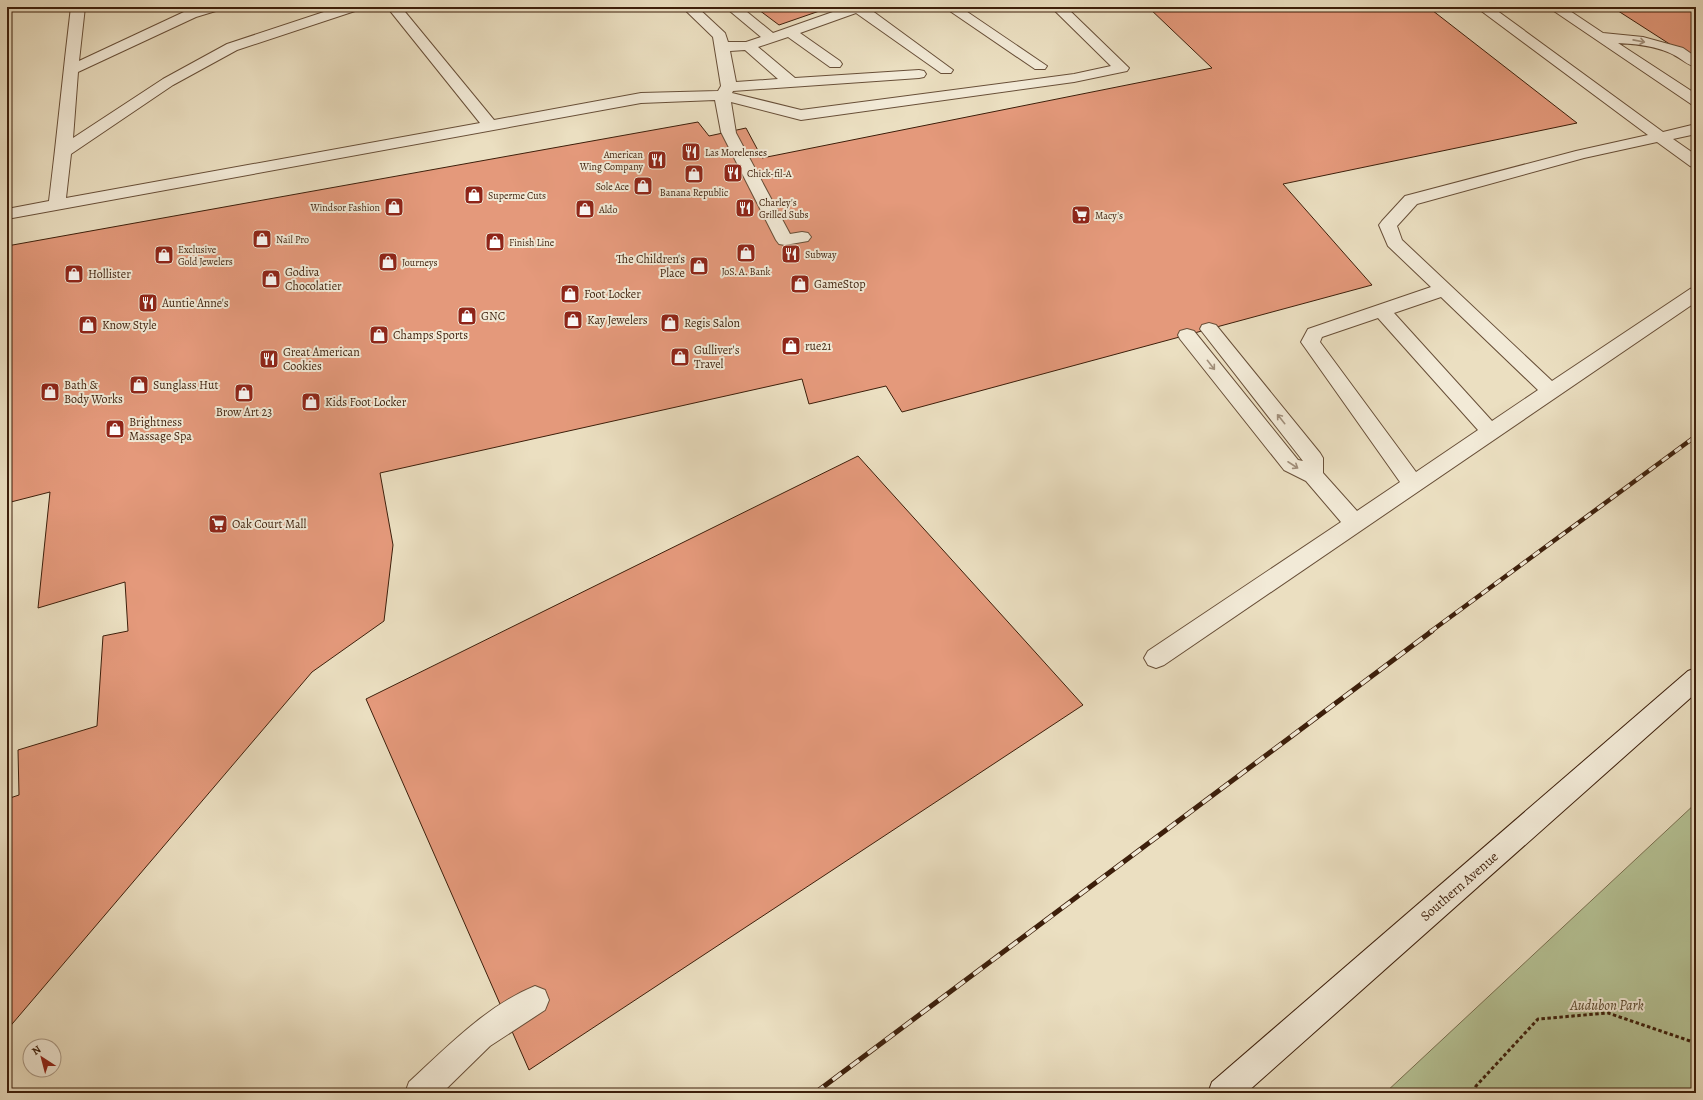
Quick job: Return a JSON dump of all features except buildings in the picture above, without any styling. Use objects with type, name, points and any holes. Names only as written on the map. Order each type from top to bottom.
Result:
[{"type":"street","points":[[57,205],[70,98],[71,70],[78,7]]},
{"type":"street","points":[[71,70],[191,14],[214,7]]},
{"type":"street","points":[[63,152],[168,82],[232,47],[353,7]]},
{"type":"street","points":[[394,7],[491,126]]},
{"type":"street","points":[[689,7],[720,36],[730,134],[785,240],[802,237]]},
{"type":"street","points":[[732,7],[771,38]]},
{"type":"street","points":[[722,48],[748,46],[859,7],[946,70]]},
{"type":"street","points":[[951,7],[1040,66]]},
{"type":"street","points":[[725,91],[801,115],[1074,78],[1122,68],[1058,7]]},
{"type":"street","points":[[1483,7],[1696,163]]},
{"type":"street","points":[[1555,7],[1696,101]]},
{"type":"street","points":[[790,32],[835,64]]},
{"type":"street","points":[[1600,37],[1638,40],[1678,51],[1696,63]]},
{"type":"street","points":[[748,46],[792,83]]},
{"type":"street","points":[[7,214],[642,98],[725,91],[792,83],[918,74]]},
{"type":"street","points":[[1551,390],[1394,242],[1388,225],[1411,200],[1582,154],[1696,129]]},
{"type":"street","points":[[1413,484],[1310,342],[1315,332],[1444,289]]},
{"type":"street","points":[[1156,658],[1696,292]]},
{"type":"street","points":[[1381,310],[1490,431]]},
{"type":"street","points":[[1209,329],[1313,458],[1313,475]]},
{"type":"street","points":[[1187,335],[1291,465],[1313,475],[1355,523]]},
{"type":"street","name":"Southern Avenue","points":[[1223,1093],[1696,678]]},
{"type":"street","points":[[420,1093],[480,1036],[535,1000]]},
{"type":"path","points":[[1474,1093],[1476,1086],[1538,1019],[1608,1013],[1696,1043]]},
{"type":"green space","name":"Audubon Park","points":[[1696,803],[1696,1093],[1385,1093]]},
{"type":"railway","points":[[1430,632],[1696,436]]},
{"type":"railway","points":[[815,1093],[1432,631]]},
{"type":"place","name":"Las Morelenses","points":[[691,152]]},
{"type":"place","name":"American Wing Company","points":[[657,160]]},
{"type":"place","name":"Chick-fil-A","points":[[733,173]]},
{"type":"place","name":"Banana Republic","points":[[694,174]]},
{"type":"place","name":"Sole Ace","points":[[643,186]]},
{"type":"place","name":"Superme Cuts","points":[[474,195]]},
{"type":"place","name":"Windsor Fashion","points":[[394,207]]},
{"type":"place","name":"Charley's Grilled Subs","points":[[745,208]]},
{"type":"place","name":"Aldo","points":[[585,209]]},
{"type":"place","name":"Macy's","points":[[1081,215]]},
{"type":"place","name":"Nail Pro","points":[[262,239]]},
{"type":"place","name":"Finish Line","points":[[495,242]]},
{"type":"place","name":"JoS. A. Bank","points":[[746,253]]},
{"type":"place","name":"Subway","points":[[791,254]]},
{"type":"place","name":"Exclusive Gold Jewelers","points":[[164,255]]},
{"type":"place","name":"Journeys","points":[[388,262]]},
{"type":"place","name":"The Children's Place","points":[[699,266]]},
{"type":"place","name":"Hollister","points":[[74,274]]},
{"type":"place","name":"Godiva Chocolatier","points":[[271,279]]},
{"type":"place","name":"GameStop","points":[[800,284]]},
{"type":"place","name":"Foot Locker","points":[[570,294]]},
{"type":"place","name":"Auntie Anne's","points":[[148,303]]},
{"type":"place","name":"GNC","points":[[467,316]]},
{"type":"place","name":"Kay Jewelers","points":[[573,320]]},
{"type":"place","name":"Regis Salon","points":[[670,323]]},
{"type":"place","name":"Know Style","points":[[88,325]]},
{"type":"place","name":"Champs Sports","points":[[379,335]]},
{"type":"place","name":"rue21","points":[[791,346]]},
{"type":"place","name":"Gulliver's Travel","points":[[680,357]]},
{"type":"place","name":"Great American Cookies","points":[[269,359]]},
{"type":"place","name":"Sunglass Hut","points":[[139,385]]},
{"type":"place","name":"Bath & Body Works","points":[[50,392]]},
{"type":"place","name":"Brow Art 23","points":[[244,393]]},
{"type":"place","name":"Kids Foot Locker","points":[[311,402]]},
{"type":"place","name":"Brightness Massage Spa","points":[[115,429]]},
{"type":"place","name":"Oak Court Mall","points":[[218,524]]}]
